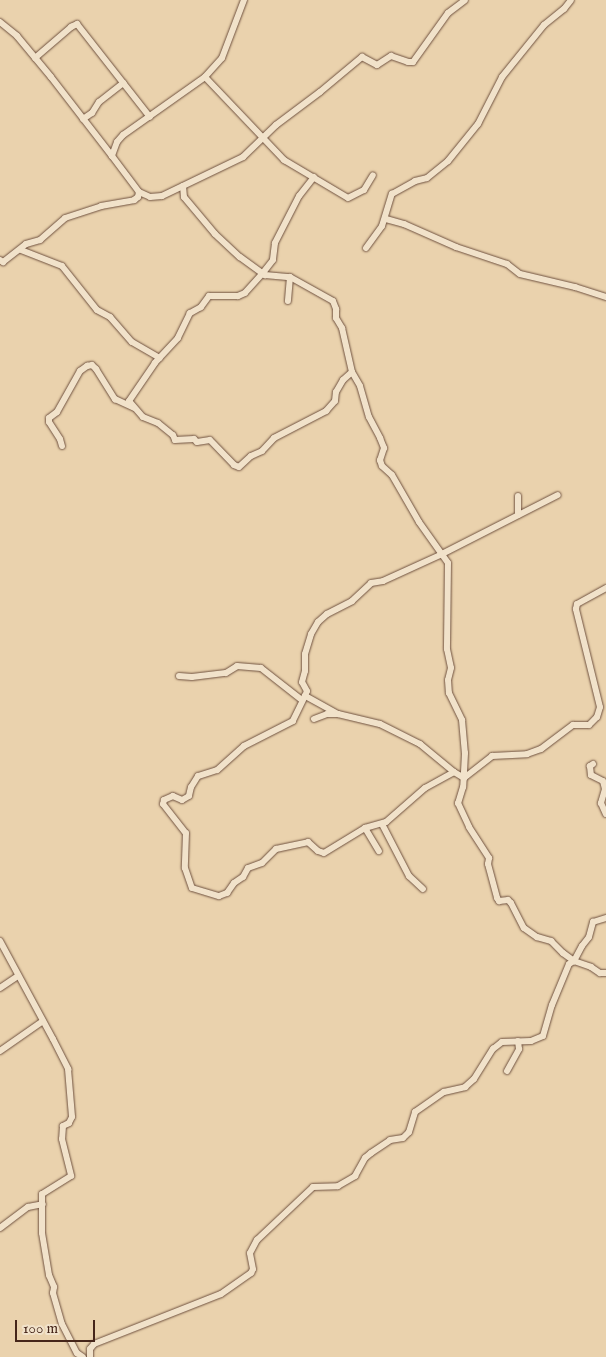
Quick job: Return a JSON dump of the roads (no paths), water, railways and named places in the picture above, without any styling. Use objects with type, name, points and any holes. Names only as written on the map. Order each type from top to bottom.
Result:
[{"type":"street","points":[[112,156],[117,142],[123,135],[205,77],[222,58],[244,0]]},
{"type":"street","points":[[0,22],[17,36],[36,58],[139,192],[150,197],[162,196],[243,157],[276,125],[295,112],[362,57],[377,65],[391,56],[413,62],[448,13],[465,0]]},
{"type":"street","points":[[366,248],[378,234],[386,219],[392,194],[415,181],[427,178],[448,161],[478,124],[502,77],[544,25],[564,9],[571,0]]},
{"type":"street","points":[[36,58],[71,27],[77,24],[150,117]]},
{"type":"street","points":[[205,77],[284,160],[348,198],[364,190],[373,175]]},
{"type":"street","points":[[83,119],[92,113],[99,102],[124,83]]},
{"type":"street","points":[[314,177],[299,196],[275,243],[273,260],[262,274],[245,293],[238,296],[209,296],[201,307],[190,313],[181,333],[160,358],[130,401],[143,417],[158,423],[173,435],[175,440],[194,439],[197,442],[210,440],[234,464],[239,466],[251,456],[262,451],[274,438],[326,411],[335,401],[336,392],[343,380],[352,372]]},
{"type":"street","points":[[183,186],[184,197],[215,234],[262,274],[290,277],[333,300],[336,318],[342,328],[352,372],[360,386],[369,417],[384,448],[380,460],[382,466],[392,475],[440,555],[448,563],[447,650],[451,668],[448,680],[449,693],[463,727],[464,778],[458,803],[469,827],[489,858],[488,864],[499,901],[508,900],[524,928],[536,937],[551,941],[563,954],[574,961],[591,967],[600,973],[606,973]]},
{"type":"street","points":[[0,260],[3,262],[26,244],[40,240],[65,218],[101,206],[134,200],[138,197],[139,192]]},
{"type":"street","points":[[386,219],[404,224],[456,247],[507,264],[520,274],[575,287],[606,297]]},
{"type":"street","points":[[20,250],[62,266],[97,310],[110,317],[132,342],[160,358]]},
{"type":"street","points":[[288,301],[290,277]]},
{"type":"street","points":[[62,446],[48,418],[57,412],[80,371],[87,366],[92,365],[96,369],[115,399],[134,408]]},
{"type":"street","points":[[454,772],[425,788],[382,824],[375,824],[365,828],[324,853],[318,851],[308,842],[276,849],[262,863],[248,868],[229,892],[219,896],[192,888],[185,868],[186,833],[163,804],[164,800],[173,796],[182,800],[188,796],[191,786],[198,776],[217,770],[244,746],[293,721],[307,691],[302,682],[305,670],[305,654],[311,634],[318,622],[327,614],[352,601],[371,583],[383,581],[440,555],[558,495]]},
{"type":"street","points":[[518,496],[518,515]]},
{"type":"street","points":[[464,778],[492,756],[527,754],[541,749],[573,725],[589,725],[597,717],[600,707],[576,609],[577,604],[606,588]]},
{"type":"street","points":[[179,676],[192,677],[226,673],[237,666],[261,668],[304,698],[338,714],[380,724],[420,744],[464,778]]},
{"type":"street","points":[[314,719],[327,714],[338,714]]},
{"type":"street","points":[[593,764],[590,766],[591,775],[603,781],[605,789],[601,803],[606,814]]},
{"type":"street","points":[[382,824],[409,876],[423,890]]},
{"type":"street","points":[[365,828],[379,851]]},
{"type":"street","points":[[90,1357],[90,1349],[94,1344],[221,1294],[251,1273],[253,1269],[250,1253],[257,1240],[313,1187],[332,1187],[350,1180],[371,1153],[390,1140],[403,1138],[409,1132],[415,1112],[444,1092],[465,1087],[474,1079],[493,1049],[502,1042],[531,1041],[543,1036],[558,990],[569,964],[574,961],[589,937],[594,922],[606,918]]},
{"type":"street","points":[[0,941],[68,1070],[72,1117],[69,1123],[64,1126],[62,1139],[71,1176],[42,1194],[44,1254],[54,1286],[56,1305],[62,1324],[71,1344],[77,1353],[83,1357]]},
{"type":"street","points":[[0,988],[18,976]]},
{"type":"street","points":[[0,1051],[43,1021]]},
{"type":"street","points":[[508,1071],[519,1049],[518,1041]]},
{"type":"street","points":[[0,1228],[28,1207],[42,1204]]}]
